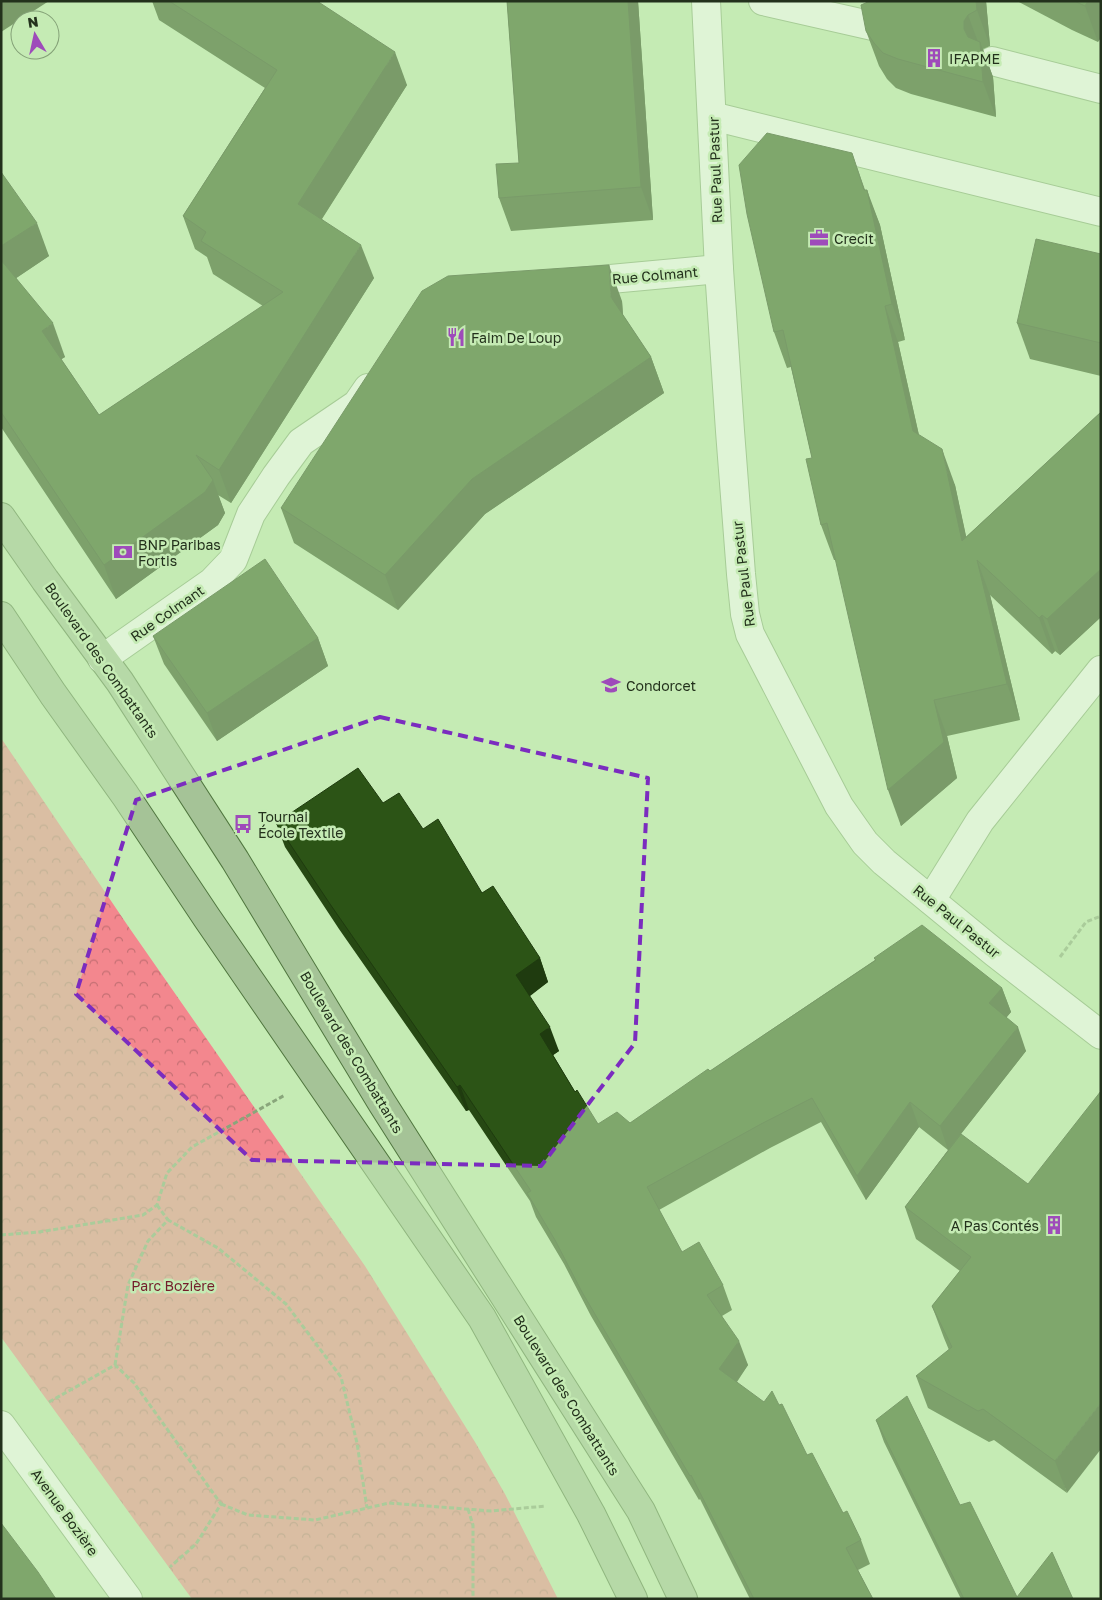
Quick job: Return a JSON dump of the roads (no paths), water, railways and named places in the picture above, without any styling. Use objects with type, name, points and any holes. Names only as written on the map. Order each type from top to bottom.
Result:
[{"type":"main road","name":"Boulevard des Combattants","points":[[1,517],[120,682],[230,852],[382,1103],[641,1511],[683,1599]]},
{"type":"main road","points":[[1,616],[482,1318],[591,1514],[633,1599]]},
{"type":"street","name":"Rue Paul Pastur","points":[[706,1],[719,269],[741,574],[745,614],[750,634],[838,806],[865,844],[884,862],[1101,1035]]},
{"type":"street","points":[[763,1],[873,26]]},
{"type":"street","points":[[992,60],[1101,89]]},
{"type":"street","points":[[712,116],[1101,212]]},
{"type":"street","name":"Rue Colmant","points":[[558,283],[719,269]]},
{"type":"street","name":"Rue Colmant","points":[[102,658],[212,582],[233,560],[251,514],[301,442],[357,404],[382,364]]},
{"type":"street","points":[[931,900],[980,821],[1101,670]]},
{"type":"street","name":"Avenue Bozière","points":[[1,1425],[128,1599]]},
{"type":"place","name":"IFAPME","points":[[934,58]]},
{"type":"place","name":"Crecit","points":[[819,238]]},
{"type":"place","name":"Faim De Loup","points":[[456,337]]},
{"type":"place","name":"BNP Paribas Fortis","points":[[123,552]]},
{"type":"place","name":"Condorcet","points":[[611,685]]},
{"type":"place","name":"Tournai École Textile","points":[[243,824]]},
{"type":"place","name":"A Pas Contés","points":[[1054,1225]]},
{"type":"park label","name":"Parc Bozière","points":[[173,1285]]}]
